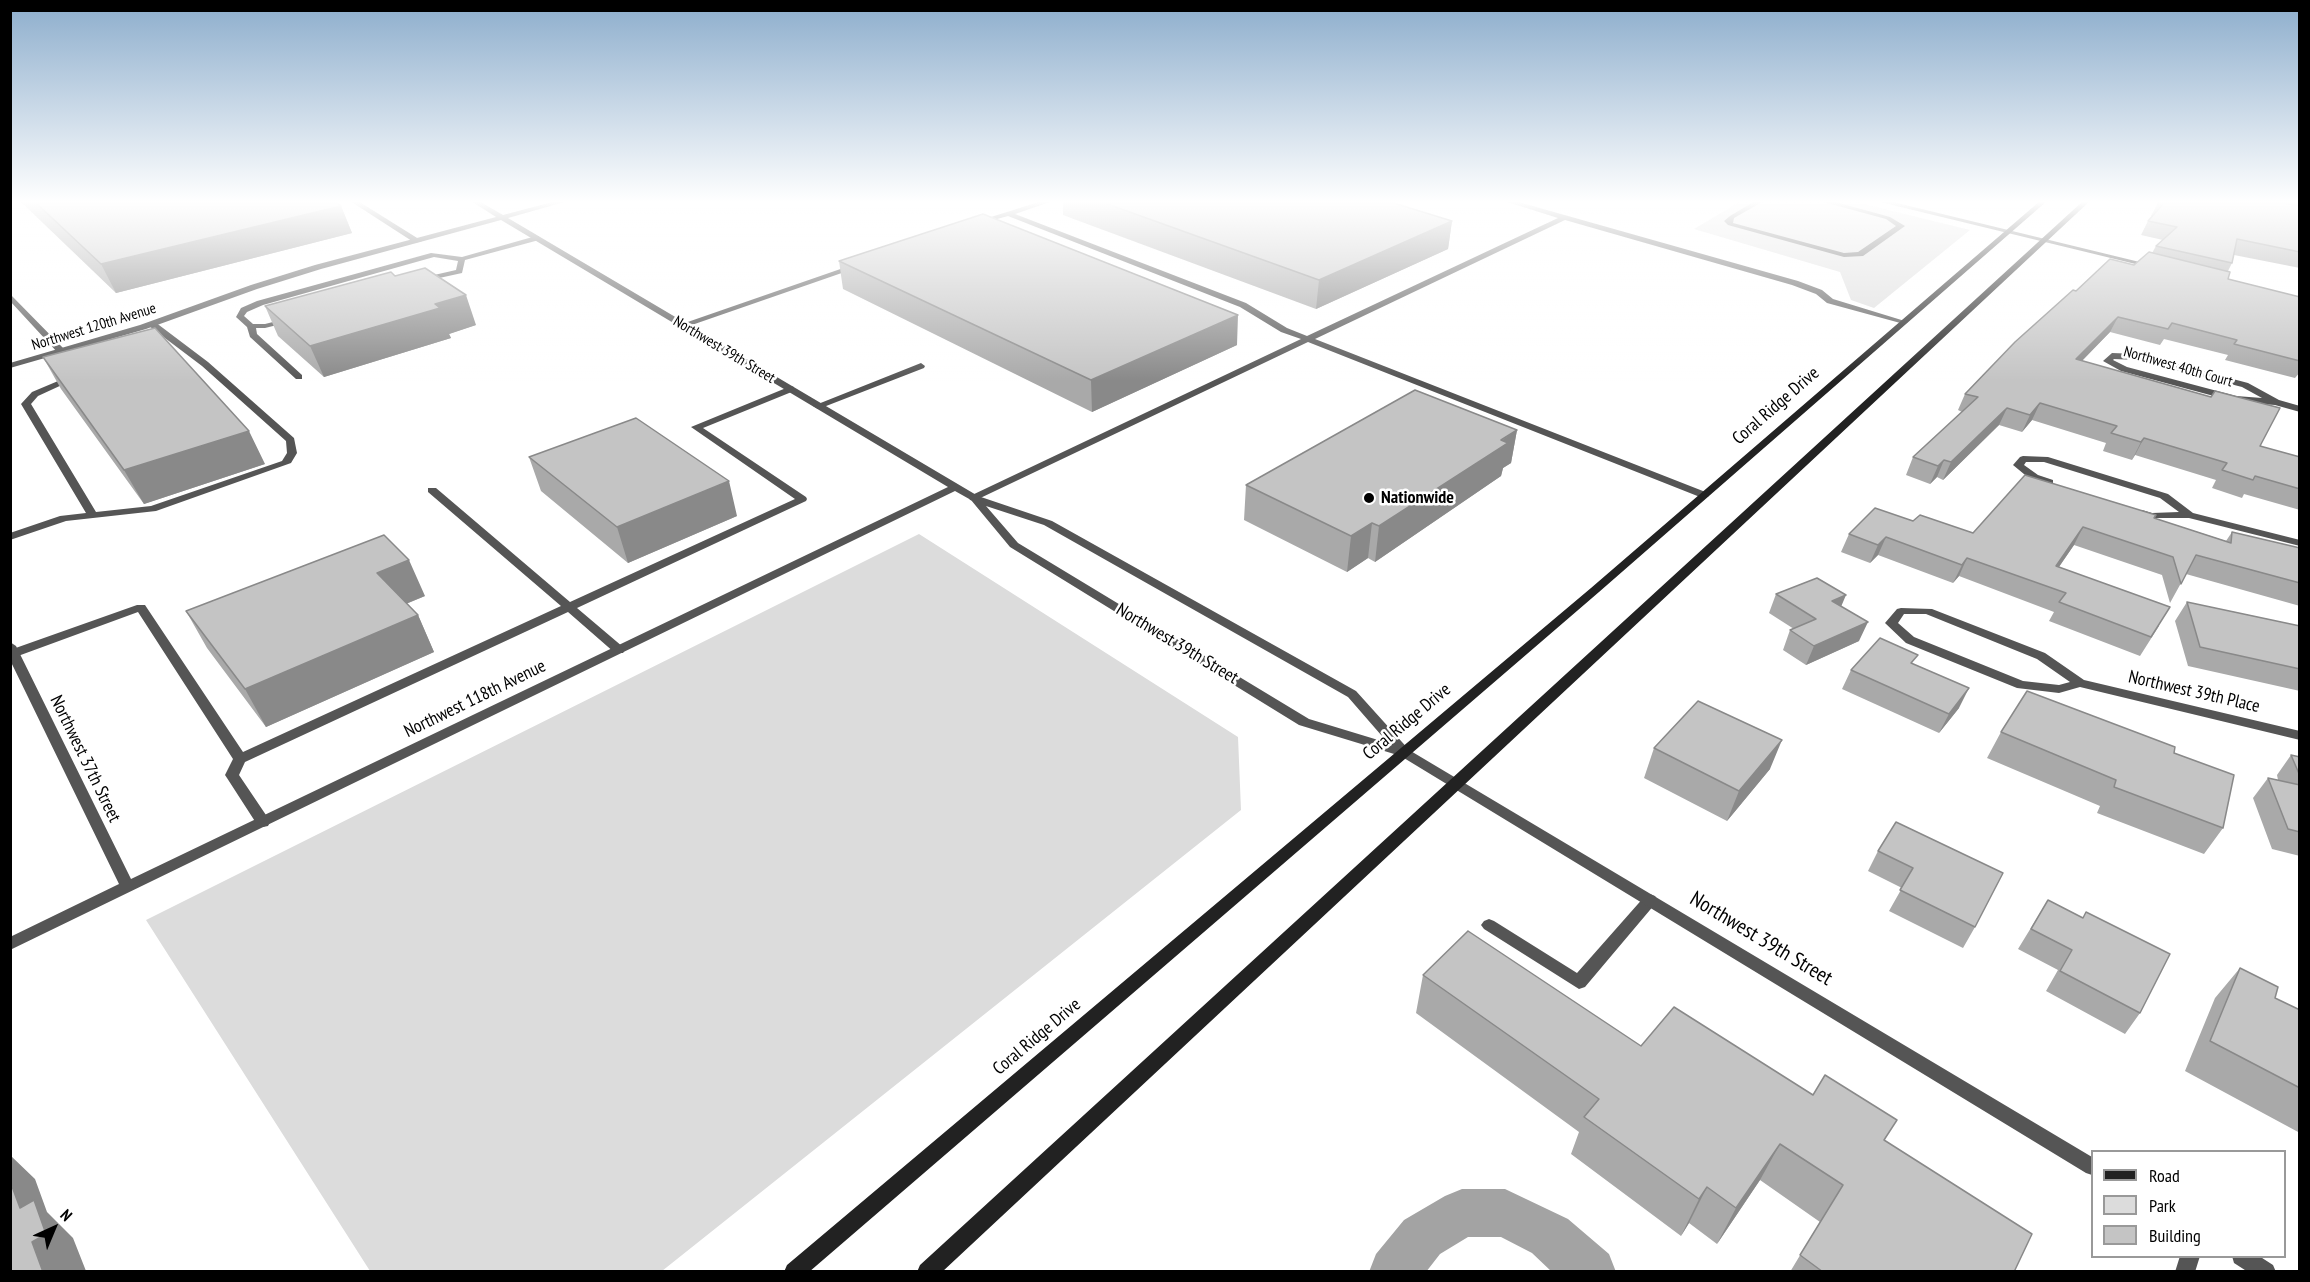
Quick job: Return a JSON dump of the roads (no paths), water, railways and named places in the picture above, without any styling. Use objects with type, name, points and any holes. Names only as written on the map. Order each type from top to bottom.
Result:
[{"type":"main road","name":"Coral Ridge Drive","points":[[794,1272],[1404,752],[1975,261]]},
{"type":"main road","points":[[927,1272],[2022,261]]},
{"type":"street","name":"Northwest 120th Avenue","points":[[10,366],[152,324],[254,287],[347,261]]},
{"type":"street","points":[[299,316],[265,326],[251,326],[240,317],[244,310],[260,303],[413,261]]},
{"type":"street","points":[[413,284],[459,271],[462,261]]},
{"type":"street","name":"Northwest 39th Street","points":[[575,261],[974,498],[1048,523],[1352,694],[1404,752]]},
{"type":"street","points":[[1129,261],[1243,305],[1284,330],[1704,495]]},
{"type":"street","points":[[974,498],[1473,261]]},
{"type":"street","points":[[1716,261],[1795,283],[1819,292],[1830,301],[1904,322]]},
{"type":"street","points":[[2128,261],[2162,269]]},
{"type":"street","points":[[683,325],[864,264]]},
{"type":"street","points":[[10,296],[61,351]]},
{"type":"street","points":[[10,537],[64,518],[152,509],[286,463],[292,453],[291,440],[205,364],[152,324]]},
{"type":"street","points":[[251,326],[253,336],[299,377]]},
{"type":"street","points":[[170,350],[181,347]]},
{"type":"street","name":"Northwest 40th Court","points":[[2277,402],[2236,399],[2124,369],[2107,361],[2112,356],[2138,357],[2245,385],[2277,402],[2300,409]]},
{"type":"street","points":[[819,406],[921,366]]},
{"type":"street","points":[[81,375],[59,381],[35,393],[26,404],[93,515]]},
{"type":"street","points":[[263,822],[232,775],[240,759],[802,499],[696,427],[790,389]]},
{"type":"street","points":[[2055,484],[2034,477],[2018,465],[2023,459],[2045,459],[2164,496],[2189,515]]},
{"type":"street","name":"Northwest 118th Avenue","points":[[10,944],[955,487]]},
{"type":"street","points":[[432,490],[619,650]]},
{"type":"street","name":"Northwest 39th Street","points":[[974,498],[1014,545],[1304,722],[1404,752],[2091,1166]]},
{"type":"street","points":[[2130,509],[2151,516],[2189,515],[2300,543]]},
{"type":"street","points":[[14,657],[141,607],[240,759]]},
{"type":"street","name":"Northwest 39th Place","points":[[2080,683],[2059,689],[2021,686],[1910,640],[1891,623],[1901,611],[1928,611],[2041,656],[2080,683],[2300,736]]},
{"type":"street","name":"Northwest 37th Street","points":[[14,657],[128,887]]},
{"type":"street","points":[[1490,925],[1579,982],[1650,900]]},
{"type":"street","points":[[2243,1258],[2266,1272]]},
{"type":"waterway","points":[[1394,1272],[1422,1237],[1462,1213],[1505,1213],[1550,1236],[1591,1272]]},
{"type":"place","name":"Nationwide","points":[[1369,498]]}]
